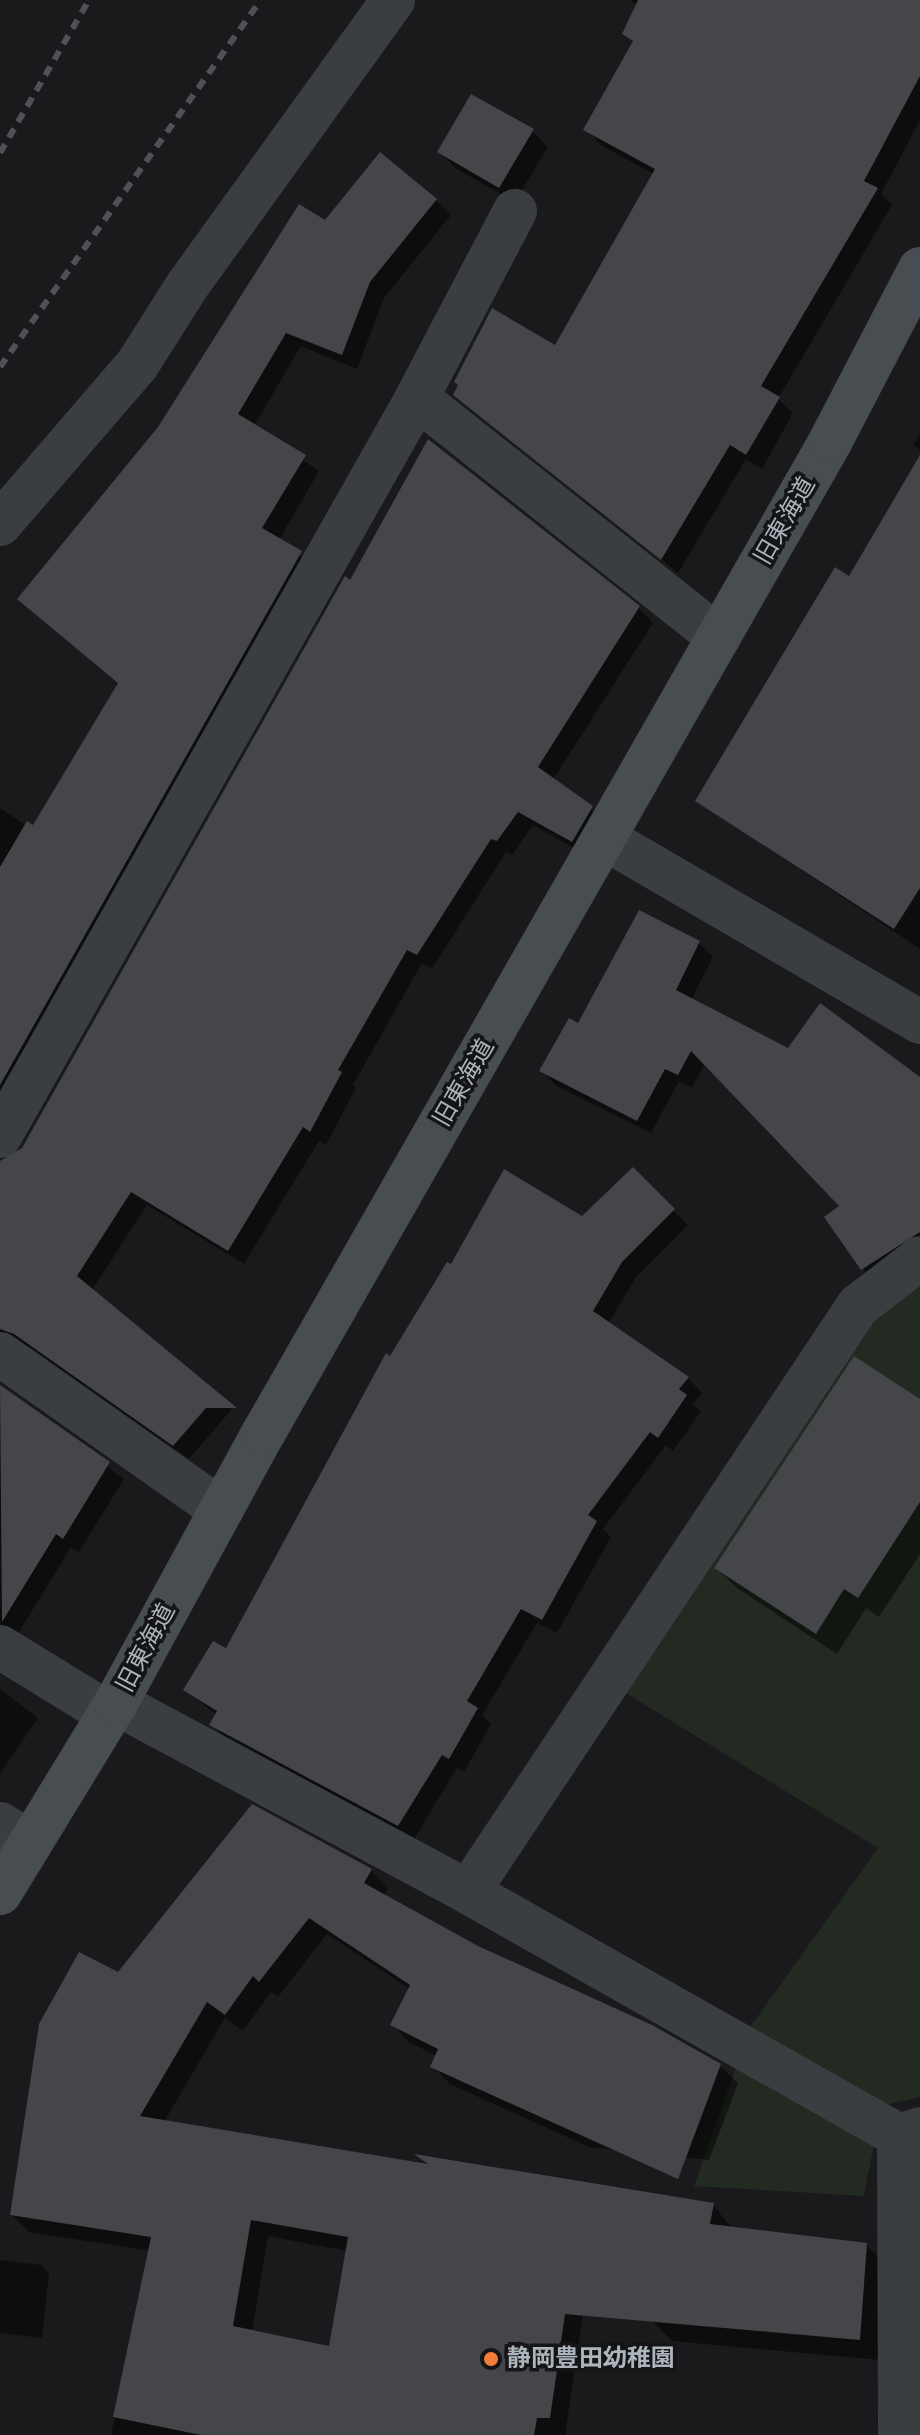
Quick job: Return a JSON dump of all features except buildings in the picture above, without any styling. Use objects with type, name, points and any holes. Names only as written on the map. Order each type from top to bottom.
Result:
[{"type":"street","points":[[0,524],[137,365],[187,286],[393,0]]},
{"type":"street","points":[[0,1136],[417,398],[515,211]]},
{"type":"street","name":"旧東海道","points":[[0,1893],[16,1834],[112,1709],[221,1510],[830,442],[920,269]]},
{"type":"street","points":[[417,398],[719,637]]},
{"type":"street","points":[[604,838],[920,1022]]},
{"type":"street","points":[[468,1892],[858,1306],[920,1258]]},
{"type":"street","points":[[0,1354],[221,1510]]},
{"type":"street","points":[[0,1647],[112,1709],[468,1892],[909,2133],[900,2435]]},
{"type":"shaded area","points":[[920,1275],[920,2097],[881,2106],[864,2196],[694,2186],[751,2026],[878,1848],[621,1690],[864,1313]]},
{"type":"railway","points":[[0,153],[89,0]]},
{"type":"railway","points":[[0,367],[261,0]]},
{"type":"place","name":"静岡豊田幼稚園","points":[[491,2359]]}]
